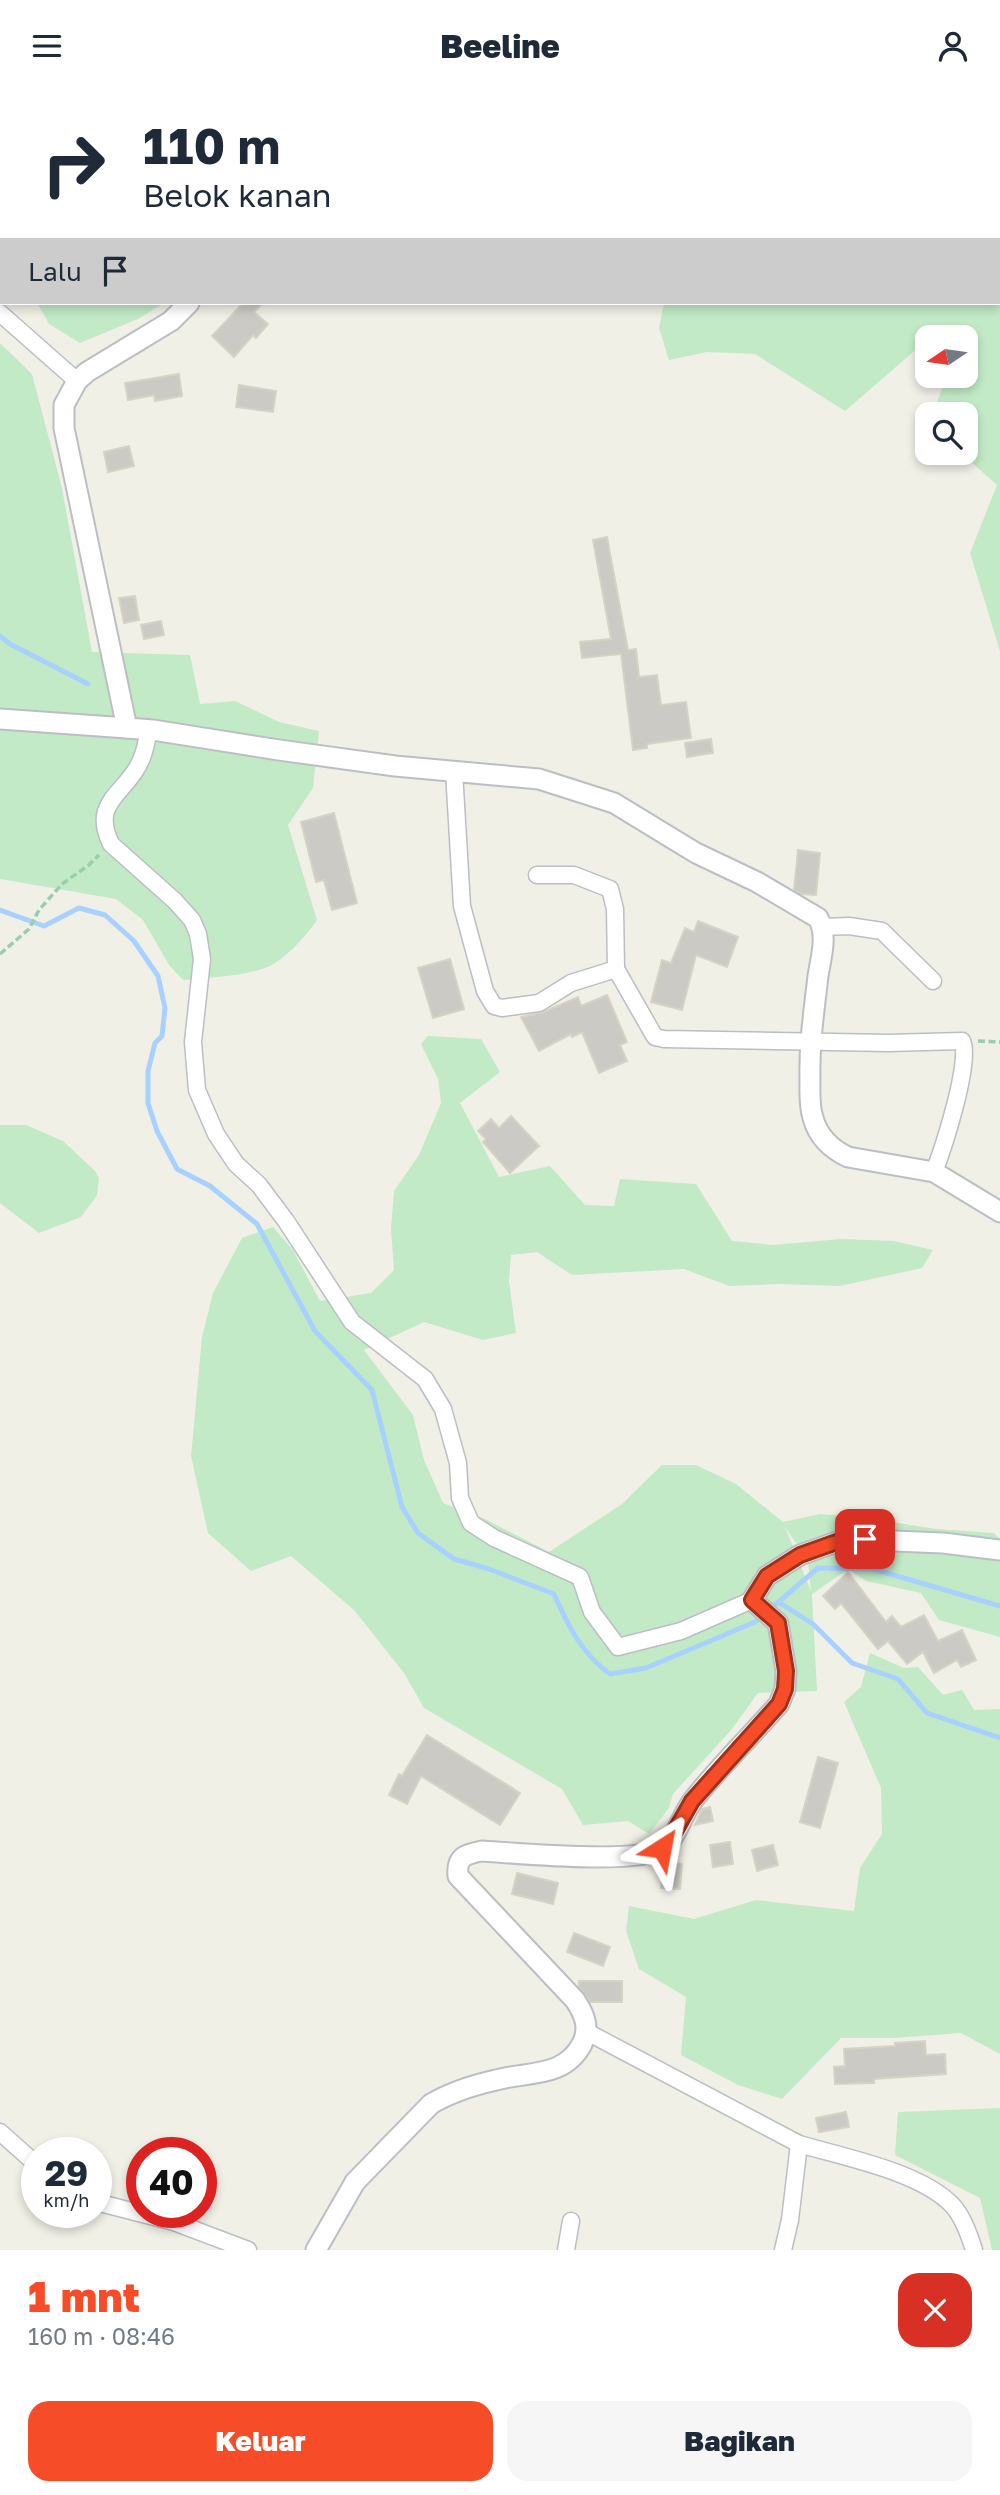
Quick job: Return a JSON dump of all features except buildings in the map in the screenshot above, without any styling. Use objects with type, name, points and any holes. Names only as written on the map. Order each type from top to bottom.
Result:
[{"type":"street","points":[[127,728],[64,428],[64,405],[77,381],[87,372],[171,321],[188,305]]},
{"type":"street","points":[[0,313],[77,381]]},
{"type":"street","points":[[0,719],[149,729],[279,751],[539,779],[614,803],[696,853],[757,882],[818,918],[823,927],[809,1041],[812,1117],[825,1141],[835,1151],[848,1157],[934,1172],[1000,1212]]},
{"type":"street","points":[[149,729],[145,750],[135,772],[110,799],[105,812],[105,833],[111,844],[175,901],[192,920],[198,934],[202,959],[193,1042],[197,1090],[216,1134],[236,1164],[259,1185],[286,1221],[352,1322],[425,1379],[443,1409],[458,1463],[460,1498],[471,1523],[494,1538],[580,1577],[592,1612],[618,1647],[681,1631],[757,1604]]},
{"type":"street","points":[[454,771],[462,906],[485,991],[494,1006],[502,1008],[539,1003],[571,982],[616,969]]},
{"type":"street","points":[[537,875],[574,875],[610,889],[615,909],[616,969],[652,1032],[659,1038],[962,1041],[965,1057],[946,1139],[934,1172]]},
{"type":"street","points":[[823,927],[849,926],[882,931],[933,981]]},
{"type":"street","points":[[757,1604],[767,1576],[800,1555],[845,1539],[943,1543],[1000,1550]]},
{"type":"street","points":[[316,2250],[355,2182],[431,2104],[444,2096],[497,2079],[558,2069],[573,2058],[587,2032],[584,2013],[575,2000],[458,1875],[457,1865],[464,1855],[482,1851],[600,1857],[634,1856],[662,1848],[671,1838],[692,1801],[779,1704],[785,1689],[786,1671],[778,1623],[757,1604]]},
{"type":"street","points":[[587,2032],[799,2144],[900,2174],[930,2187],[954,2207],[974,2250]]},
{"type":"street","points":[[0,2132],[21,2151]]},
{"type":"street","points":[[783,2250],[790,2220],[799,2144]]},
{"type":"street","points":[[112,2206],[174,2222],[248,2250]]},
{"type":"street","points":[[566,2250],[571,2221]]},
{"type":"path","points":[[0,954],[29,929],[39,910],[62,884],[89,866],[111,844]]},
{"type":"path","points":[[962,1041],[1000,1042]]},
{"type":"green space","points":[[38,305],[161,305],[138,319],[80,343],[49,324]]},
{"type":"green space","points":[[664,305],[1000,305],[1000,651],[970,553],[997,485],[974,465],[978,465],[978,402],[937,402],[942,389],[978,389],[978,325],[915,325],[915,350],[845,411],[755,354],[707,352],[669,360],[659,328]]},
{"type":"green space","points":[[0,343],[32,374],[62,488],[92,652],[190,655],[200,704],[235,701],[279,722],[319,731],[313,788],[288,825],[317,920],[296,946],[270,966],[238,974],[183,980],[169,965],[143,920],[116,899],[0,879]]},
{"type":"green space","points":[[428,1036],[481,1039],[500,1072],[460,1103],[499,1177],[550,1166],[585,1205],[614,1206],[620,1179],[696,1184],[732,1241],[773,1245],[841,1239],[894,1241],[933,1250],[922,1268],[840,1286],[729,1286],[684,1269],[572,1275],[537,1252],[511,1255],[509,1281],[516,1333],[483,1340],[424,1322],[364,1350],[413,1415],[424,1460],[443,1503],[485,1519],[549,1552],[622,1504],[662,1465],[696,1465],[736,1484],[783,1522],[820,1514],[860,1517],[937,1529],[994,1533],[1000,1539],[1000,1637],[939,1620],[921,1593],[866,1581],[851,1571],[844,1572],[812,1594],[817,1691],[758,1693],[732,1729],[673,1794],[669,1808],[649,1834],[628,1821],[583,1825],[562,1789],[424,1708],[404,1673],[354,1610],[291,1556],[251,1571],[208,1533],[191,1456],[202,1337],[213,1293],[242,1238],[273,1227],[293,1250],[320,1301],[371,1293],[394,1270],[391,1229],[394,1191],[419,1155],[441,1103],[438,1079],[421,1044]],"holes":[[[785,1527],[808,1561],[811,1591]]]},
{"type":"green space","points":[[0,1125],[26,1125],[63,1141],[95,1171],[99,1178],[97,1195],[81,1217],[39,1233],[0,1203]]},
{"type":"green space","points":[[870,1653],[904,1668],[918,1667],[943,1695],[962,1690],[974,1710],[1000,1709],[1000,2054],[961,2033],[894,2038],[841,2038],[782,2099],[738,2085],[681,2055],[686,1997],[639,1969],[626,1931],[629,1906],[694,1919],[756,1900],[854,1911],[860,1868],[882,1834],[881,1788],[844,1702],[861,1687]]},
{"type":"green space","points":[[1000,2108],[1000,2250],[992,2250],[980,2198],[895,2155],[898,2112]]},
{"type":"waterway","points":[[0,636],[10,644],[88,684]]},
{"type":"waterway","points":[[0,910],[44,926],[79,908],[105,915],[134,941],[158,976],[165,1008],[162,1036],[155,1043],[148,1071],[148,1103],[157,1131],[177,1169],[210,1186],[257,1224],[315,1331],[372,1390],[402,1507],[418,1533],[454,1559],[554,1594],[577,1639],[591,1658],[610,1674],[646,1668],[755,1622],[818,1568],[873,1569],[1000,1606]]},
{"type":"waterway","points":[[780,1603],[813,1624],[852,1663],[898,1679],[927,1713],[1000,1738]]},
{"type":"route","points":[[662,1848],[671,1838],[692,1801],[779,1704],[785,1689],[786,1666],[778,1623],[752,1600],[767,1576],[800,1555],[845,1539],[865,1539]]}]
